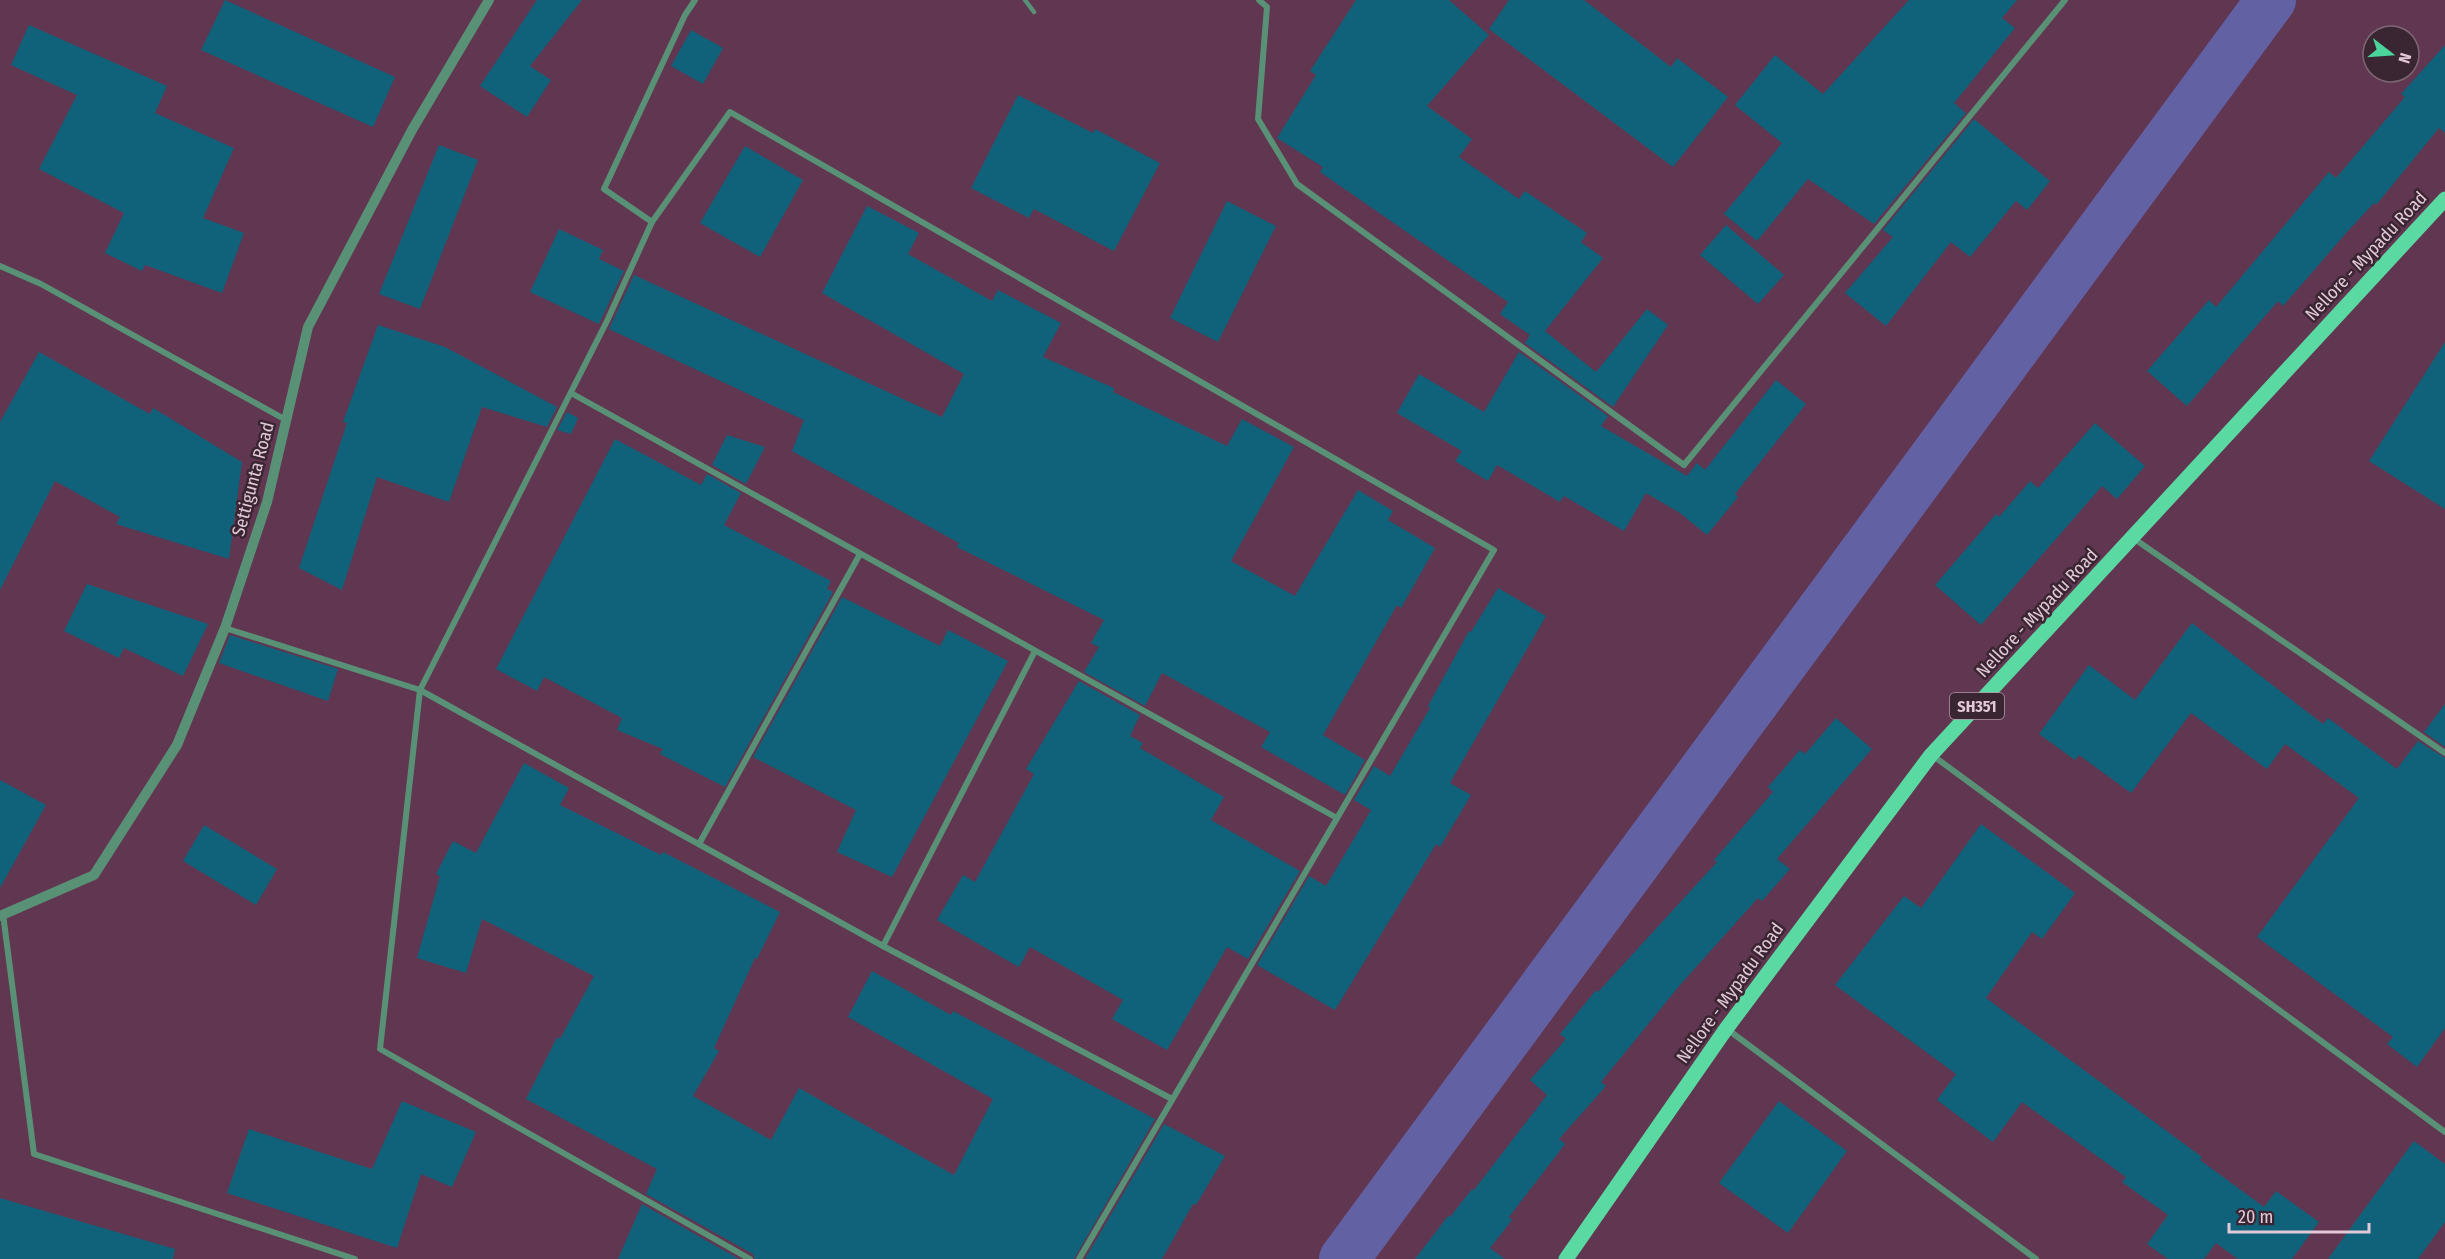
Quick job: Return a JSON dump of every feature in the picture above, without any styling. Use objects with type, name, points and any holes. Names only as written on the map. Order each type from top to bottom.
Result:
[{"type":"main road","name":"Nellore - Mypadu Road","points":[[1566,1259],[1726,1029],[1931,755],[2445,199]]},
{"type":"street","name":"Settigunta Road","points":[[1,915],[94,875],[177,745],[225,627],[267,502],[308,327],[412,130],[489,0]]},
{"type":"street","points":[[652,222],[604,189],[685,15],[695,0]]},
{"type":"street","points":[[1259,0],[1267,7],[1258,119],[1297,184],[1684,465],[2065,0]]},
{"type":"street","points":[[750,1259],[380,1049],[420,690],[571,393],[652,222],[730,112],[1494,550],[1079,1259]]},
{"type":"street","points":[[0,266],[41,284],[286,420]]},
{"type":"street","points":[[571,393],[1336,818]]},
{"type":"street","points":[[2133,538],[2445,753]]},
{"type":"street","points":[[699,844],[860,554]]},
{"type":"street","points":[[225,627],[420,690],[883,946],[1172,1099]]},
{"type":"street","points":[[883,946],[1035,651]]},
{"type":"street","points":[[1931,755],[2445,1132]]},
{"type":"street","points":[[1,915],[34,1155],[355,1259]]},
{"type":"street","points":[[1726,1029],[2036,1259]]},
{"type":"lane","points":[[1025,0],[1035,12]]},
{"type":"building","points":[[225,0],[395,77],[373,127],[201,50]]},
{"type":"building","points":[[537,0],[582,0],[530,66],[551,80],[527,117],[480,86]]},
{"type":"building","points":[[1356,0],[1449,0],[1489,35],[1427,106],[1472,139],[1459,157],[1519,199],[1525,191],[1587,233],[1581,242],[1603,258],[1545,331],[1596,372],[1647,309],[1668,325],[1613,407],[1525,343],[1530,335],[1500,314],[1508,302],[1320,172],[1323,167],[1277,138],[1316,75],[1310,71]]},
{"type":"building","points":[[1509,0],[1584,0],[1671,67],[1677,58],[1728,97],[1673,167],[1489,29]]},
{"type":"building","points":[[1909,0],[2017,0],[2002,18],[2015,28],[1954,103],[1966,113],[1874,224],[1808,179],[1757,241],[1724,214],[1782,143],[1735,105],[1775,55],[1823,94]]},
{"type":"building","points":[[29,25],[167,86],[155,113],[234,148],[203,218],[244,233],[222,293],[145,265],[142,271],[105,253],[124,213],[39,169],[77,95],[11,65]]},
{"type":"building","points":[[691,30],[723,48],[703,84],[671,66]]},
{"type":"building","points":[[2445,45],[2445,133],[2439,128],[2376,205],[2374,203],[2347,232],[2283,306],[2278,301],[2187,406],[2147,371],[2209,300],[2216,307],[2329,172],[2336,178],[2405,97],[2401,94],[2410,84],[2421,84],[2421,72]]},
{"type":"building","points":[[1018,95],[1093,133],[1095,129],[1160,163],[1114,251],[1034,209],[1029,218],[971,188]]},
{"type":"building","points":[[1974,119],[2050,181],[2027,210],[2016,201],[1970,257],[1951,242],[1886,326],[1845,293],[1893,237],[1883,230]]},
{"type":"building","points":[[439,145],[478,160],[420,309],[379,294]]},
{"type":"building","points":[[745,146],[803,180],[760,257],[700,223]]},
{"type":"building","points":[[1227,201],[1276,226],[1218,342],[1170,318]]},
{"type":"building","points":[[867,206],[919,233],[908,254],[992,301],[998,290],[1061,323],[1043,357],[1114,388],[1113,392],[1227,446],[1242,419],[1294,447],[1231,561],[1295,596],[1358,490],[1393,511],[1388,520],[1435,548],[1401,608],[1397,605],[1323,735],[1365,760],[1345,795],[1261,747],[1270,732],[1162,673],[1145,706],[1084,672],[1099,647],[1091,643],[1104,620],[957,547],[959,543],[792,451],[804,420],[609,329],[634,275],[942,417],[964,374],[822,293]]},
{"type":"building","points":[[1726,225],[1784,275],[1758,304],[1700,255]]},
{"type":"building","points":[[559,229],[603,250],[599,259],[624,271],[599,324],[530,292]]},
{"type":"building","points":[[378,325],[445,347],[557,407],[547,427],[482,407],[449,502],[377,477],[342,590],[299,568],[347,423],[343,422]]},
{"type":"building","points":[[2445,342],[2445,509],[2369,461]]},
{"type":"building","points":[[39,352],[150,414],[153,408],[242,462],[229,559],[116,524],[120,517],[55,481],[0,590],[0,422]]},
{"type":"building","points":[[1519,352],[1608,416],[1601,426],[1687,476],[1697,463],[1705,470],[1776,380],[1806,404],[1735,494],[1738,497],[1707,535],[1680,513],[1646,493],[1624,531],[1564,496],[1560,502],[1497,465],[1488,481],[1455,461],[1462,451],[1397,413],[1419,374],[1484,412]]},
{"type":"building","points":[[567,412],[578,418],[571,434],[557,430]]},
{"type":"building","points":[[2095,423],[2145,466],[2117,499],[2102,486],[1981,625],[1935,585],[1996,514],[1999,517],[2030,481],[2038,488]]},
{"type":"building","points":[[727,435],[765,447],[746,484],[712,465]]},
{"type":"building","points":[[615,439],[701,485],[707,474],[741,493],[724,525],[831,581],[827,589],[833,592],[725,787],[660,754],[663,749],[617,730],[622,718],[544,677],[537,691],[496,669]]},
{"type":"building","points":[[87,584],[208,624],[183,676],[124,648],[119,658],[64,631]]},
{"type":"building","points":[[1498,588],[1546,616],[1450,783],[1471,795],[1440,847],[1436,844],[1335,1010],[1257,965],[1309,876],[1326,886],[1371,810],[1354,800],[1374,766],[1390,776],[1430,708],[1428,706],[1469,631],[1471,632]]},
{"type":"building","points":[[842,597],[940,646],[948,630],[1008,661],[892,877],[837,852],[856,810],[753,757]]},
{"type":"building","points":[[2192,623],[2323,724],[2328,718],[2397,769],[2418,741],[2445,758],[2445,1028],[2417,1067],[2387,1044],[2393,1037],[2257,937],[2359,798],[2285,744],[2267,769],[2191,713],[2131,793],[2079,755],[2075,760],[2039,734],[2089,665],[2135,700]]},
{"type":"building","points":[[230,635],[338,669],[328,701],[219,663]]},
{"type":"building","points":[[1079,681],[1140,715],[1130,736],[1143,743],[1140,748],[1224,797],[1211,820],[1300,871],[1248,959],[1227,947],[1167,1050],[1112,1019],[1123,1000],[1030,947],[1019,967],[937,920],[963,875],[975,882],[1034,774],[1026,769]]},
{"type":"building","points":[[2445,704],[2445,747],[2424,732]]},
{"type":"building","points":[[1836,718],[1872,749],[1777,859],[1790,869],[1762,901],[1758,898],[1680,985],[1601,1082],[1606,1086],[1559,1139],[1565,1144],[1509,1217],[1512,1220],[1490,1248],[1505,1259],[1415,1259],[1448,1216],[1450,1217],[1472,1189],[1474,1190],[1547,1095],[1530,1080],[1566,1039],[1560,1034],[1596,990],[1598,992],[1717,862],[1714,860],[1773,792],[1768,787],[1800,750],[1805,754]]},
{"type":"building","points":[[524,763],[569,788],[560,805],[661,855],[663,852],[780,912],[757,959],[755,958],[714,1048],[719,1051],[693,1096],[771,1140],[799,1088],[954,1175],[993,1099],[848,1017],[872,971],[951,1015],[953,1011],[1155,1119],[1074,1259],[755,1259],[753,1254],[646,1194],[657,1169],[526,1099],[557,1037],[560,1039],[594,976],[482,919],[466,973],[417,958],[440,876],[436,874],[453,841],[476,853]]},
{"type":"building","points":[[0,780],[46,805],[0,888]]},
{"type":"building","points":[[1981,824],[2075,893],[2042,939],[2032,932],[1986,998],[2202,1157],[2200,1160],[2264,1207],[2276,1191],[2319,1222],[2292,1259],[2238,1259],[2216,1243],[2204,1259],[2168,1259],[2147,1244],[2168,1215],[2122,1182],[2126,1177],[2022,1102],[1993,1142],[1937,1100],[1956,1074],[1835,985],[1904,896],[1921,908]]},
{"type":"building","points":[[204,825],[277,869],[256,905],[183,861]]},
{"type":"building","points":[[402,1101],[476,1132],[452,1187],[421,1174],[397,1248],[227,1193],[249,1129],[372,1169]]},
{"type":"building","points":[[1779,1101],[1847,1151],[1788,1233],[1719,1183]]},
{"type":"building","points":[[1164,1124],[1225,1156],[1196,1205],[1193,1204],[1162,1259],[1085,1259]]},
{"type":"building","points":[[2414,1141],[2445,1164],[2445,1222],[2418,1259],[2328,1259]]},
{"type":"building","points":[[0,1198],[175,1249],[173,1259],[0,1259]]},
{"type":"building","points":[[642,1204],[739,1259],[618,1259]]},
{"type":"waterway","points":[[1344,1259],[2271,0]]}]
